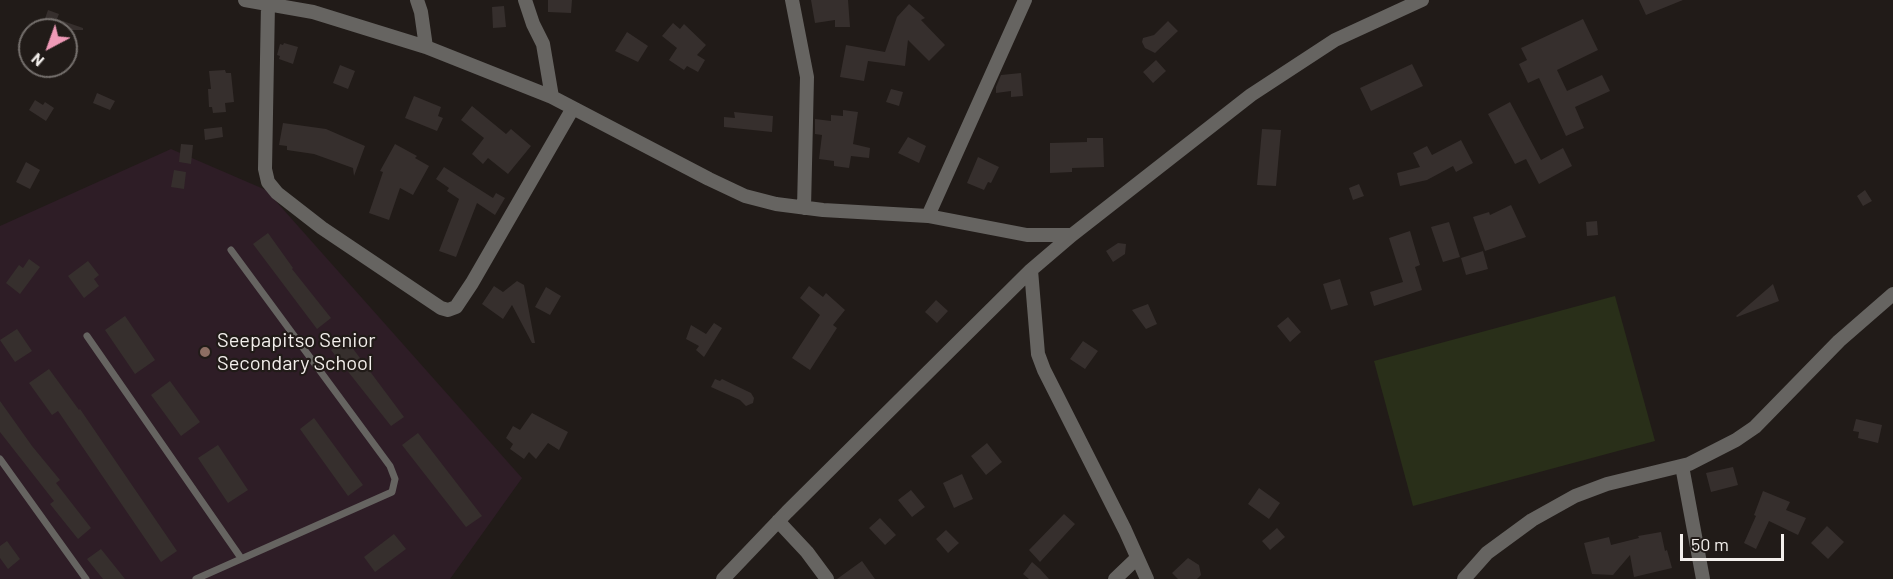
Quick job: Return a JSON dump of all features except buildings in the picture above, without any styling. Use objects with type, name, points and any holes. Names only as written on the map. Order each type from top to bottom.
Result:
[{"type":"street","points":[[245,0],[273,3],[313,12],[426,47],[552,97],[745,196],[804,208],[928,216],[1027,235],[1072,235]]},
{"type":"street","points":[[417,0],[422,12],[426,47]]},
{"type":"street","points":[[525,0],[543,44],[552,97]]},
{"type":"street","points":[[792,0],[807,77],[804,208]]},
{"type":"street","points":[[928,216],[1025,0]]},
{"type":"street","points":[[723,579],[778,521],[1031,270],[1072,235],[1251,95],[1335,40],[1417,1]]},
{"type":"street","points":[[273,3],[265,169],[268,182],[277,193],[322,228],[441,308],[448,310],[456,308],[573,108]]},
{"type":"street","points":[[1031,270],[1038,354],[1044,370],[1125,530],[1147,579]]},
{"type":"street","points":[[1464,579],[1487,553],[1532,520],[1575,496],[1607,484],[1689,464],[1736,440],[1755,427],[1839,341],[1893,294]]},
{"type":"street","points":[[1682,466],[1703,579]]},
{"type":"street","points":[[778,521],[807,552],[827,579]]},
{"type":"street","points":[[1115,579],[1137,558]]},
{"type":"lane","points":[[196,579],[392,492],[395,479],[390,466],[231,250]]},
{"type":"lane","points":[[87,336],[241,558]]},
{"type":"lane","points":[[0,459],[86,579]]},
{"type":"shaded area","name":"Seepapitso Senior Secondary School","points":[[171,149],[266,190],[522,478],[450,579],[0,579],[0,226]]},
{"type":"green space","points":[[1615,296],[1655,441],[1413,506],[1374,361]]},
{"type":"place","name":"Seepapitso Senior Secondary School","points":[[205,352]]}]
